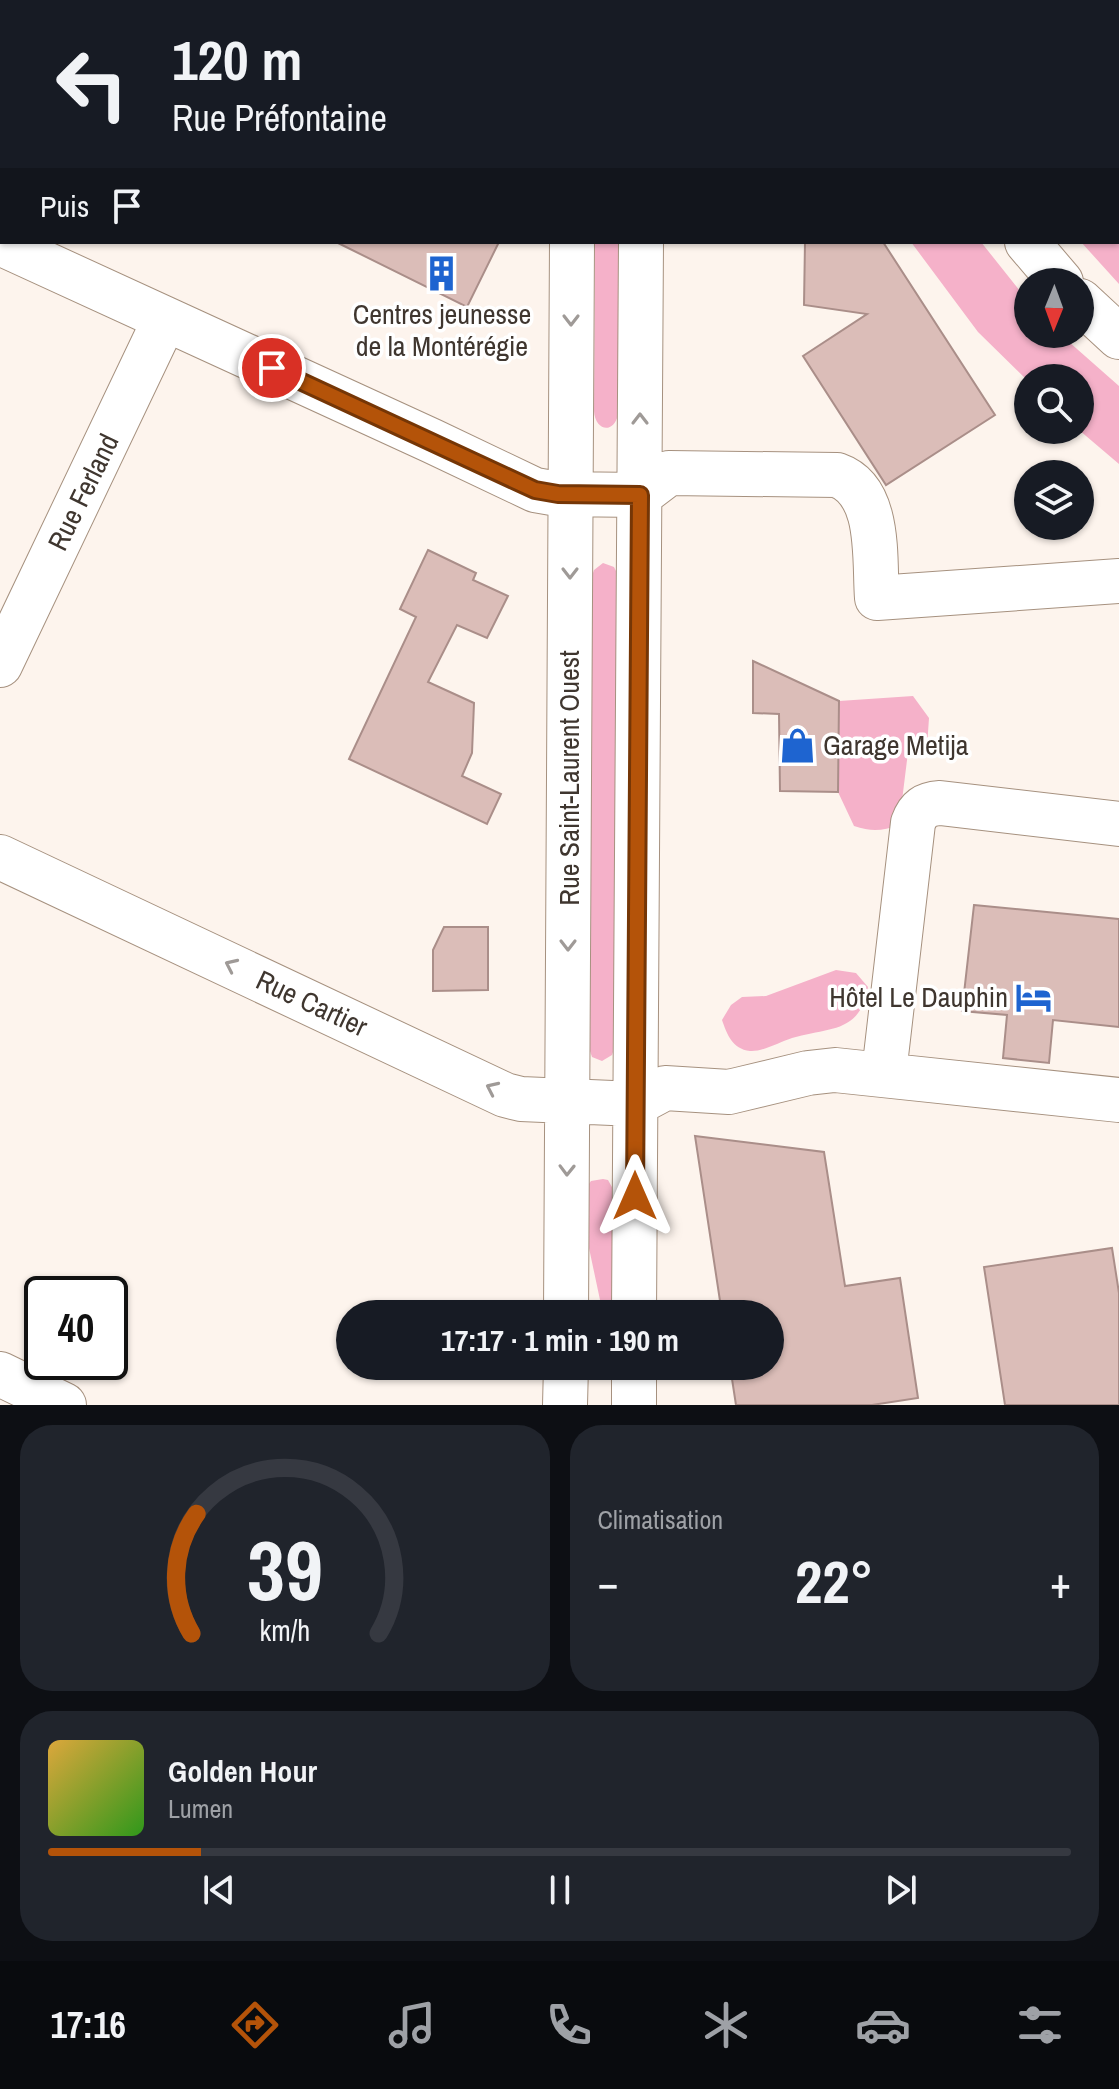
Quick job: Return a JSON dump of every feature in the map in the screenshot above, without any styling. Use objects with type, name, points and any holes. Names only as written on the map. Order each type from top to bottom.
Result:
[{"type":"main road","points":[[2,244],[535,490],[571,495],[640,495],[669,473],[837,475],[847,478],[867,505],[872,525],[877,598],[1119,581]]},
{"type":"main road","name":"Rue Saint-Laurent Ouest","points":[[566,1300],[572,244]]},
{"type":"main road","points":[[634,1300],[641,244]]},
{"type":"main road","points":[[1029,244],[1049,268]]},
{"type":"main road","points":[[1094,314],[1119,337]]},
{"type":"main road","name":"Rue Ferland","points":[[0,665],[165,319]]},
{"type":"main road","points":[[884,1073],[911,837],[913,823],[920,810],[940,803],[1119,824]]},
{"type":"main road","name":"Rue Cartier","points":[[0,857],[505,1095],[533,1101],[635,1104]]},
{"type":"main road","points":[[635,1104],[665,1088],[729,1092],[820,1071],[884,1073],[1119,1100]]},
{"type":"main road","points":[[0,1374],[64,1405]]},
{"type":"main road","points":[[565,1405],[566,1380]]},
{"type":"shaded area","points":[[595,244],[619,244],[618,415],[612,425],[604,428],[597,422],[594,411]]},
{"type":"shaded area","points":[[912,244],[983,244],[1014,283],[1014,348],[1076,348],[1119,386],[1119,464],[1094,443],[1094,364],[1014,364],[1014,367],[978,332]]},
{"type":"shaded area","points":[[1083,244],[1119,244],[1119,284]]},
{"type":"shaded area","points":[[603,563],[614,567],[618,575],[614,1049],[612,1055],[602,1061],[592,1057],[590,1051],[592,576]]},
{"type":"shaded area","points":[[913,696],[929,718],[927,747],[909,744],[899,825],[877,830],[854,826],[838,792],[839,701]]},
{"type":"shaded area","points":[[836,970],[856,973],[868,987],[864,1002],[850,1021],[755,1051],[744,1050],[731,1040],[722,1020],[731,1005],[742,997],[766,996]]},
{"type":"shaded area","points":[[608,1180],[613,1189],[612,1300],[600,1300],[589,1248],[588,1185],[591,1181]]},
{"type":"building","name":"Centres jeunesse de la Montérégie","points":[[340,244],[498,244],[467,307]]},
{"type":"building","points":[[805,244],[884,244],[995,415],[886,485],[803,356],[867,314],[804,305]]},
{"type":"building","points":[[428,550],[476,573],[473,580],[508,596],[487,638],[457,625],[428,682],[474,703],[472,753],[462,776],[501,794],[487,824],[349,759],[416,617],[400,609]]},
{"type":"building","points":[[753,661],[839,701],[838,792],[780,791],[779,714],[753,713]]},
{"type":"building","points":[[974,905],[1119,919],[1119,1027],[1053,1020],[1049,1063],[1003,1058],[1007,1015],[962,1011]]},
{"type":"building","points":[[444,927],[488,927],[488,990],[433,991],[433,950]]},
{"type":"building","points":[[695,1136],[824,1152],[845,1286],[900,1278],[918,1398],[872,1405],[736,1405],[732,1380],[784,1380],[784,1300],[720,1300]]},
{"type":"building","points":[[1112,1248],[1119,1293],[1119,1405],[1005,1405],[984,1267]]},
{"type":"place","name":"Centres jeunesse de la Montérégie","points":[[442,274]]},
{"type":"place","name":"Garage Metija","points":[[797,745]]},
{"type":"place","name":"Hôtel Le Dauphin","points":[[1034,997]]},
{"type":"route","points":[[272,368],[535,490],[558,494],[640,495],[635,1196]]}]
